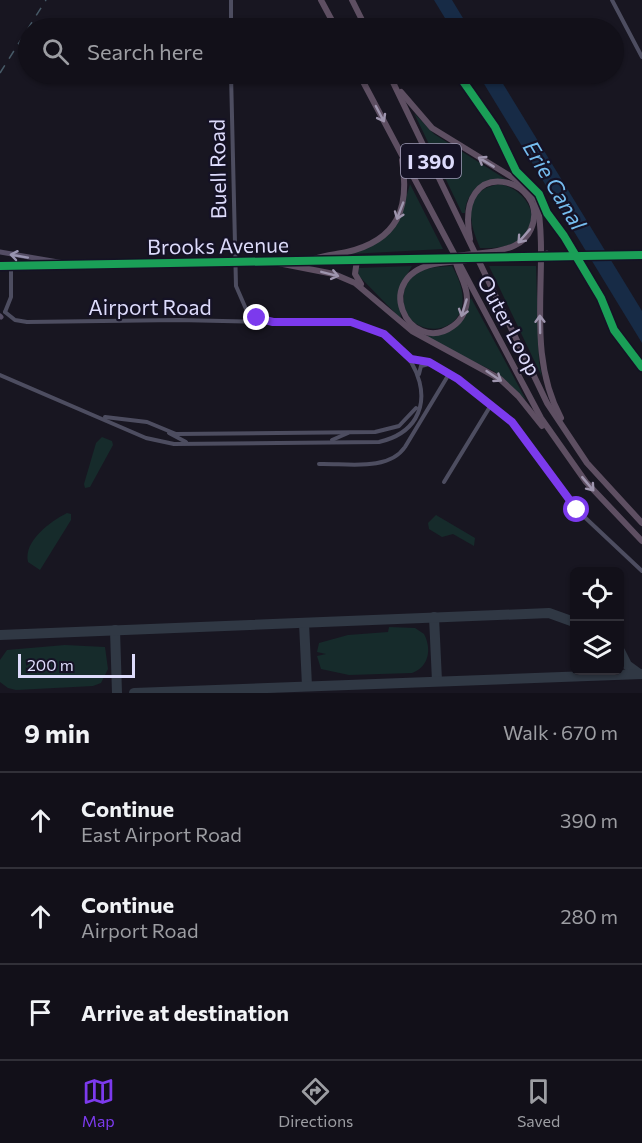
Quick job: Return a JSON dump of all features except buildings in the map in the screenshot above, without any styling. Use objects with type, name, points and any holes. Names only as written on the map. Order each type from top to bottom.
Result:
[{"type":"highway","points":[[321,0],[331,18]]},
{"type":"highway","points":[[352,0],[361,18]]},
{"type":"highway","name":"Outer Loop","points":[[364,84],[534,405],[568,459],[605,504],[642,541]]},
{"type":"highway","name":"Outer Loop","points":[[394,84],[540,390],[583,457],[642,523]]},
{"type":"highway","points":[[396,84],[432,128],[530,189],[538,208],[543,372],[553,402],[583,457]]},
{"type":"highway","points":[[306,262],[317,256],[375,243],[390,230],[399,216],[405,196],[401,154]]},
{"type":"highway","points":[[454,253],[466,290],[466,309],[452,327],[440,332],[428,332],[414,326],[405,318],[400,306],[400,293],[404,282],[414,271],[438,260],[494,254],[519,243],[528,234],[533,222],[533,207],[528,196],[516,186],[504,182],[482,187],[470,200],[467,216],[472,249]]},
{"type":"highway","points":[[357,261],[356,276],[371,294],[415,333],[487,370],[507,384],[568,459]]},
{"type":"highway","points":[[273,262],[338,275],[371,294]]},
{"type":"main road","points":[[0,252],[80,266]]},
{"type":"main road","points":[[494,254],[642,255]]},
{"type":"main road","name":"Brooks Avenue","points":[[0,266],[438,260]]},
{"type":"street","points":[[231,0],[231,18]]},
{"type":"street","points":[[612,0],[621,18]]},
{"type":"street","points":[[624,23],[642,57]]},
{"type":"street","name":"Buell Road","points":[[231,84],[234,263]]},
{"type":"street","name":"Airport Road","points":[[234,263],[236,289],[242,305],[257,318],[273,322]]},
{"type":"street","points":[[1,316],[11,294],[11,266]]},
{"type":"street","name":"Airport Road","points":[[1,316],[27,322],[361,324],[390,338],[411,359],[419,374],[420,399]]},
{"type":"street","points":[[411,359],[435,366],[449,374],[491,405],[522,434],[577,510],[642,571]]},
{"type":"street","points":[[419,374],[422,366],[435,366]]},
{"type":"street","points":[[319,464],[377,463],[396,458],[408,444],[449,374]]},
{"type":"street","points":[[0,375],[143,437],[163,443],[385,441],[409,426],[420,399]]},
{"type":"street","points":[[332,441],[345,434],[387,430],[399,426],[412,415],[420,399]]},
{"type":"street","points":[[444,482],[491,405]]},
{"type":"street","points":[[94,415],[147,422],[191,444]]},
{"type":"street","points":[[160,428],[176,434],[207,435],[363,432]]},
{"type":"green space","points":[[414,113],[434,134],[507,180],[491,181],[478,187],[469,198],[465,213],[462,213]]},
{"type":"green space","points":[[410,184],[443,249],[350,254],[372,246],[402,212]]},
{"type":"green space","points":[[500,184],[519,193],[526,201],[532,218],[530,227],[525,235],[512,244],[480,248],[473,227],[471,208],[479,193],[488,187]]},
{"type":"green space","points":[[412,266],[399,288],[401,319],[358,275],[359,268]]},
{"type":"green space","points":[[452,266],[462,292],[461,310],[452,323],[439,328],[424,327],[412,320],[404,307],[405,287],[408,281],[418,272]]},
{"type":"green space","points":[[489,266],[536,266],[539,362],[542,377]]},
{"type":"green space","points":[[471,298],[526,400],[495,372],[423,336],[441,334],[453,329]]},
{"type":"green space","points":[[102,437],[112,441],[113,445],[90,487],[85,488],[84,484],[96,443]]},
{"type":"green space","points":[[67,513],[71,514],[71,520],[40,570],[28,562],[30,547],[46,526]]},
{"type":"green space","points":[[436,515],[475,538],[474,546],[453,534],[442,537],[429,529],[428,523]]},
{"type":"green space","points":[[389,627],[415,628],[424,634],[428,646],[427,657],[418,670],[412,673],[349,675],[321,669],[317,656],[326,654],[317,652],[319,643],[348,635],[388,632]]},
{"type":"green space","points":[[65,645],[105,647],[108,669],[101,683],[93,686],[16,690],[0,682],[0,660],[7,650]]},
{"type":"water","points":[[434,0],[452,0],[463,18],[445,18]]},
{"type":"water","name":"Erie Canal","points":[[484,84],[503,84],[642,311],[642,343]]},
{"type":"taxiway","points":[[0,635],[549,613],[571,621]]},
{"type":"taxiway","points":[[434,617],[437,681]]},
{"type":"taxiway","points":[[304,623],[307,686]]},
{"type":"taxiway","points":[[115,630],[117,693]]},
{"type":"taxiway","points":[[624,659],[627,665],[638,673]]},
{"type":"taxiway","points":[[134,693],[642,674]]},
{"type":"railway","points":[[35,18],[46,0]]},
{"type":"railway","points":[[0,73],[18,44]]},
{"type":"cycle path","points":[[465,84],[495,127],[516,171],[539,194],[547,213],[564,236],[601,298],[614,330],[642,367]]},
{"type":"cycle path","points":[[0,266],[642,255]]},
{"type":"route","points":[[257,318],[273,322],[351,322],[368,326],[384,334],[396,342],[411,359],[429,362],[458,379],[512,422],[577,510]]}]
